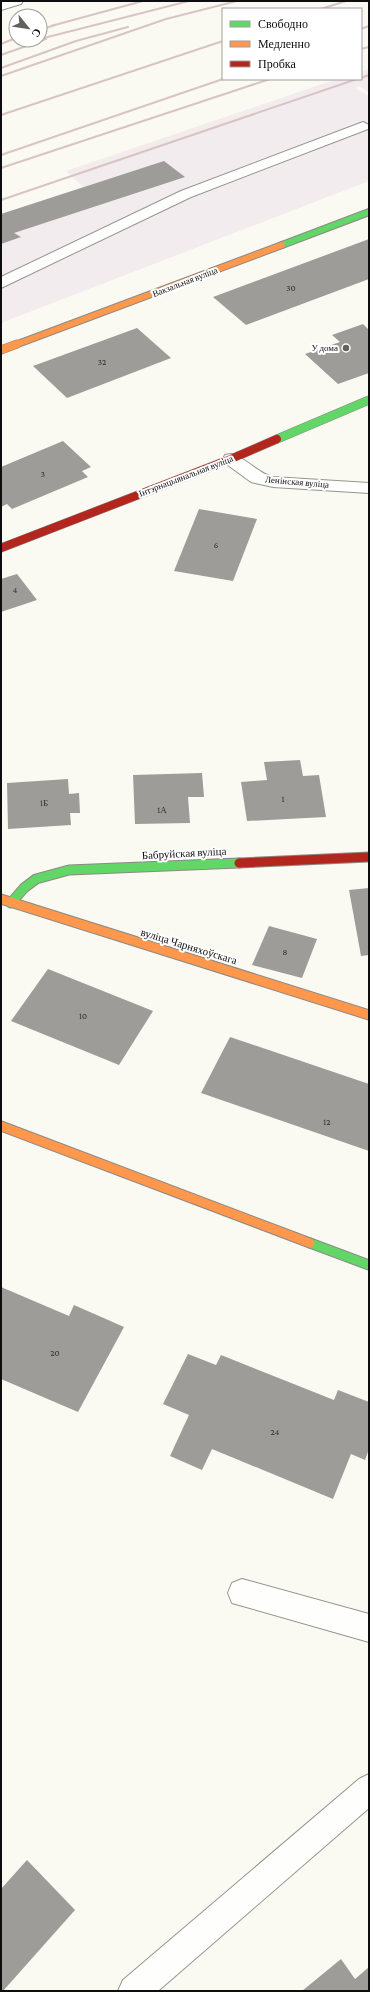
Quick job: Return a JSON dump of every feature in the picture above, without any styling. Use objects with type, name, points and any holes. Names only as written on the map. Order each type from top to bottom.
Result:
[{"type":"street","points":[[1,6],[17,1]]},
{"type":"street","points":[[1,283],[186,194],[363,126]]},
{"type":"street","name":"Вакзальная вуліца","points":[[1,350],[369,212]]},
{"type":"street","name":"Інтэрнацыянальная вуліца","points":[[1,548],[231,459],[369,400]]},
{"type":"street","name":"Ленінская вуліца","points":[[231,459],[257,478],[273,482],[369,488]]},
{"type":"street","name":"Бабруйская вуліца","points":[[11,903],[21,889],[39,876],[69,870],[369,857]]},
{"type":"street","name":"вуліца Чарняхоўскага","points":[[1,899],[369,1015]]},
{"type":"street","points":[[1,1126],[369,1266]]},
{"type":"street","points":[[242,1593],[369,1628]]},
{"type":"street","points":[[134,1991],[369,1789]]},
{"type":"shaded area","points":[[369,69],[369,93],[359,86],[355,88],[369,96],[369,181],[1,323],[1,214],[83,187],[66,171],[334,80],[362,80],[362,72]]},
{"type":"building","points":[[164,161],[185,177],[14,233],[21,237],[1,244],[1,214]]},
{"type":"building","points":[[369,239],[369,279],[246,325],[213,297]]},
{"type":"building","name":"У дома","points":[[363,324],[369,330],[369,373],[338,384],[305,354],[340,342],[332,335]]},
{"type":"building","points":[[137,328],[171,358],[67,398],[33,366]]},
{"type":"building","points":[[63,441],[91,467],[82,471],[88,477],[12,509],[7,504],[1,507],[1,467]]},
{"type":"building","points":[[199,509],[257,519],[233,581],[174,571]]},
{"type":"building","points":[[17,574],[37,600],[1,612],[1,579]]},
{"type":"building","points":[[300,760],[303,776],[319,775],[326,817],[247,821],[241,782],[267,780],[264,762]]},
{"type":"building","points":[[202,773],[204,797],[188,797],[190,823],[135,824],[133,775]]},
{"type":"building","points":[[68,779],[69,794],[79,793],[80,813],[70,813],[71,825],[8,829],[7,783]]},
{"type":"building","points":[[369,888],[369,955],[361,956],[349,890]]},
{"type":"building","points":[[269,926],[317,939],[302,978],[252,965]]},
{"type":"building","points":[[48,969],[153,1011],[119,1065],[11,1021]]},
{"type":"building","points":[[230,1037],[369,1084],[369,1151],[201,1093]]},
{"type":"building","points":[[1,1287],[69,1316],[74,1305],[124,1327],[78,1412],[1,1379]]},
{"type":"building","points":[[188,1354],[216,1365],[221,1355],[334,1400],[338,1390],[369,1402],[369,1449],[365,1460],[351,1454],[333,1499],[212,1449],[202,1470],[170,1456],[189,1415],[163,1404]]},
{"type":"building","points":[[27,1860],[75,1910],[3,1991],[1,1991],[1,1889]]},
{"type":"building","points":[[341,1959],[355,1979],[369,1967],[369,1991],[302,1991]]},
{"type":"railway","points":[[51,26],[143,1]]},
{"type":"railway","points":[[48,37],[189,1]]},
{"type":"railway","points":[[1,76],[166,19],[237,1]]},
{"type":"railway","points":[[324,8],[346,1]]},
{"type":"railway","points":[[48,27],[55,25]]},
{"type":"railway","points":[[362,29],[369,26]]},
{"type":"railway","points":[[1,68],[76,41],[128,27]]},
{"type":"railway","points":[[1,44],[8,41]]},
{"type":"railway","points":[[1,115],[222,41]]},
{"type":"railway","points":[[362,49],[369,47]]},
{"type":"railway","points":[[1,55],[21,48]]},
{"type":"railway","points":[[362,78],[369,75]]},
{"type":"railway","points":[[1,155],[222,79]]},
{"type":"railway","points":[[1,168],[267,80]]},
{"type":"railway","points":[[1,200],[354,80]]},
{"type":"traffic: fast","points":[[282,245],[369,212]]},
{"type":"traffic: fast","points":[[277,439],[369,400]]},
{"type":"traffic: fast","points":[[11,903],[24,888],[36,879],[69,870],[239,863]]},
{"type":"traffic: fast","points":[[310,1243],[369,1265]]},
{"type":"traffic: slow","points":[[1,350],[282,245]]},
{"type":"traffic: slow","points":[[1,899],[369,1015]]},
{"type":"traffic: slow","points":[[1,1126],[310,1243]]},
{"type":"traffic: jam","points":[[1,548],[231,459],[277,439]]},
{"type":"traffic: jam","points":[[239,863],[369,857]]},
{"type":"place","name":"У дома","points":[[346,348]]}]
